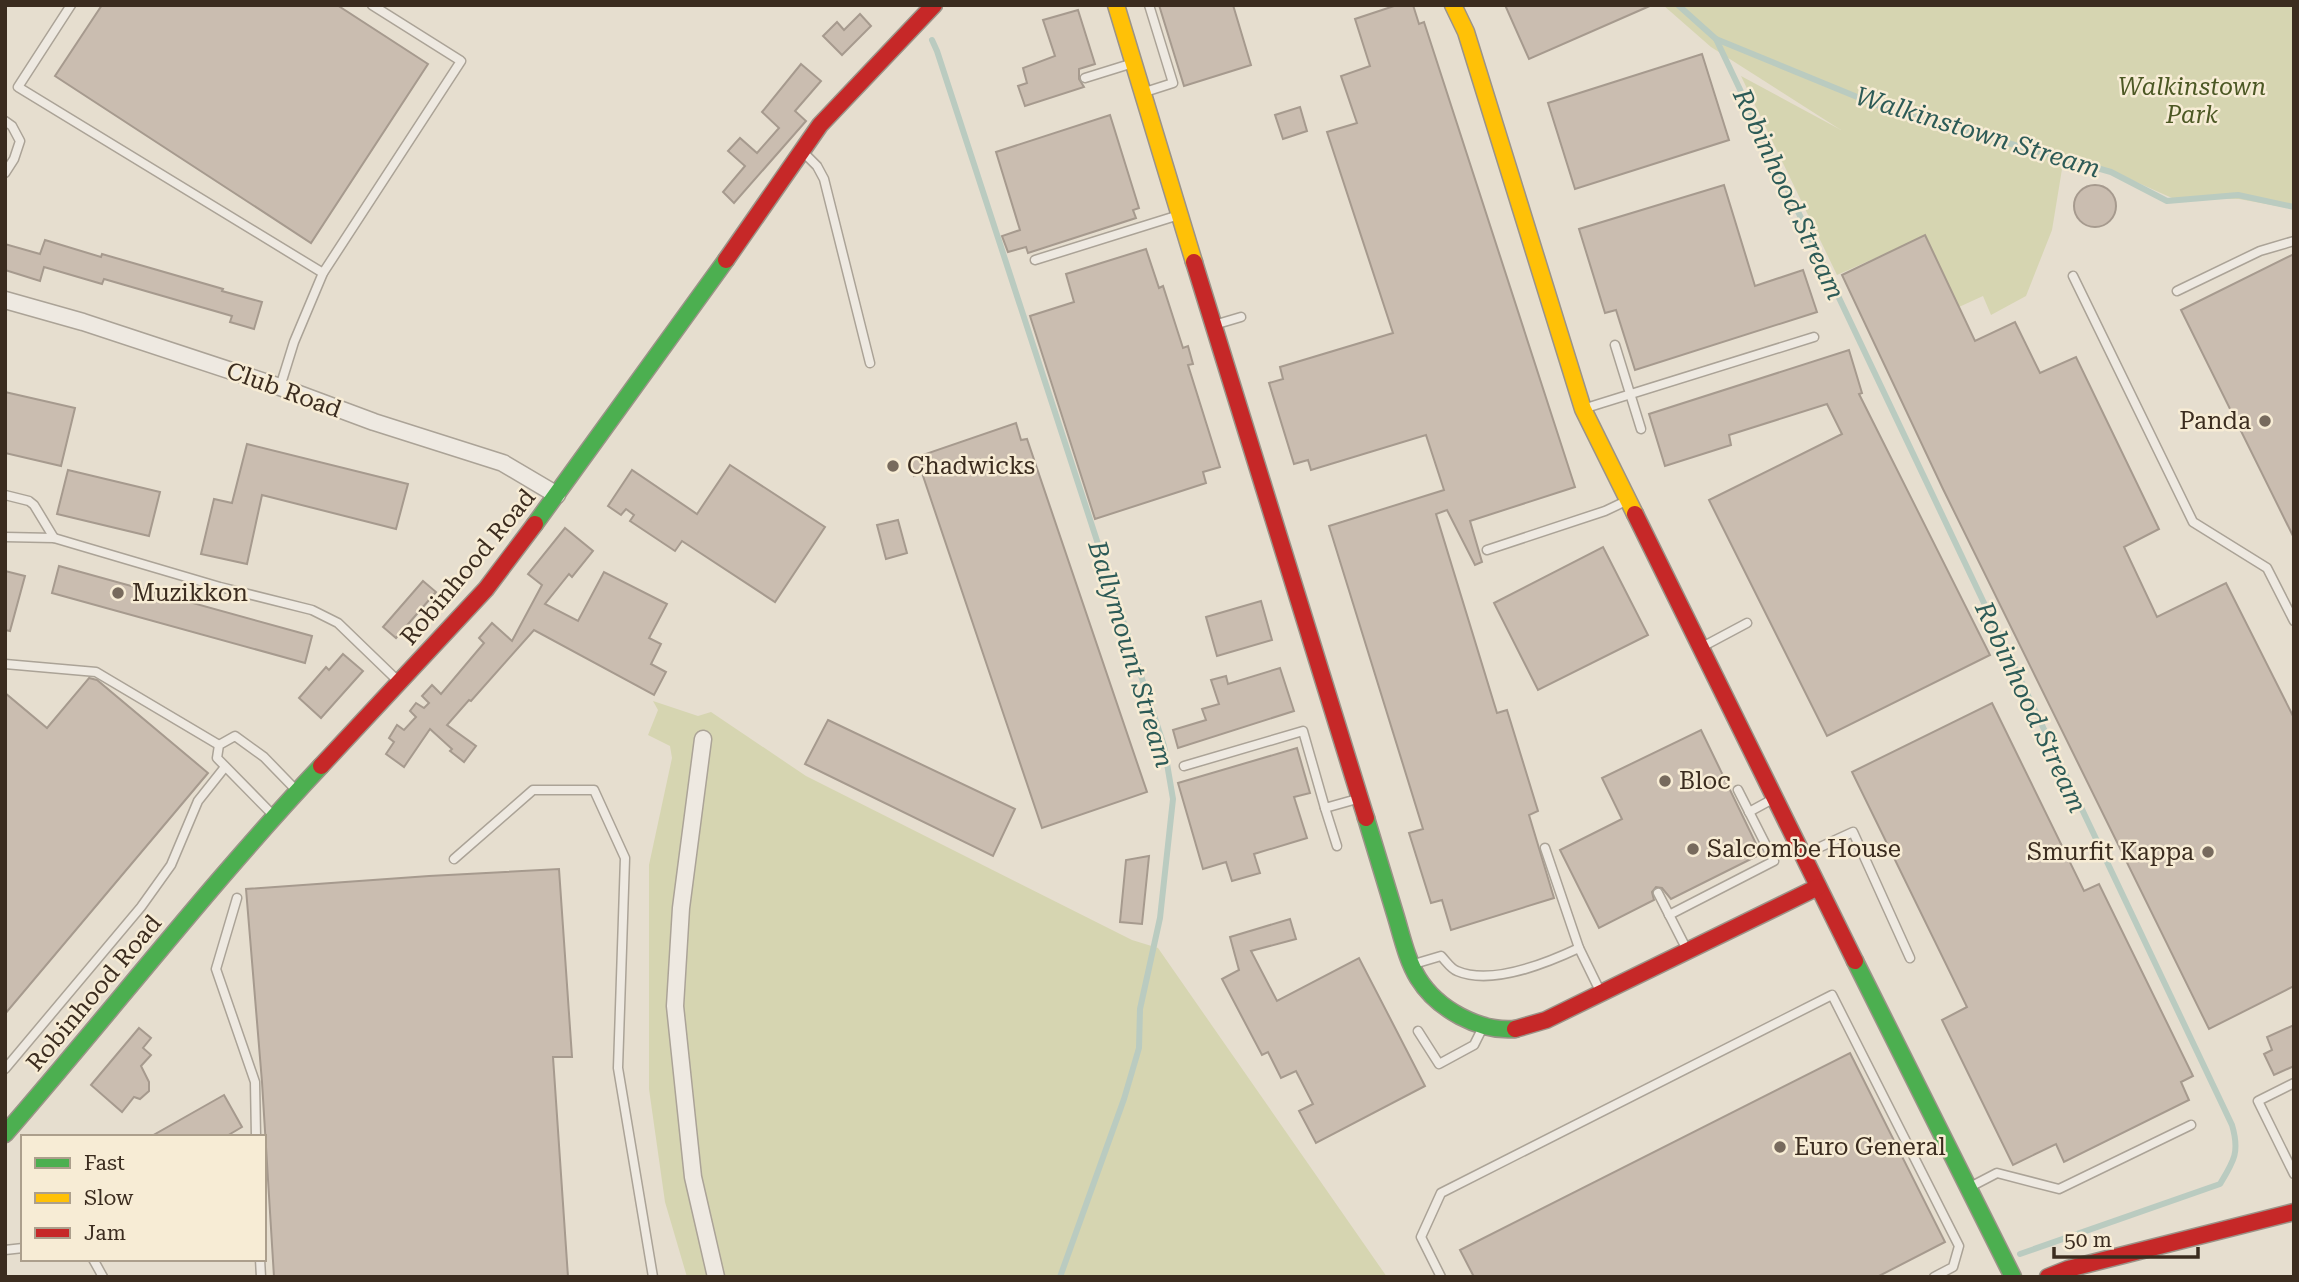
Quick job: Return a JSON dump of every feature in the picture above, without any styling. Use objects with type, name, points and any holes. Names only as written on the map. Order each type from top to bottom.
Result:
[{"type":"street","name":"Robinhood Road","points":[[5,1134],[84,1043],[215,883],[486,589],[557,495],[820,125],[934,5]]},
{"type":"street","points":[[1116,5],[1411,964],[1421,983],[1444,1006],[1457,1014],[1499,1029],[1524,1028],[1546,1020],[1818,887]]},
{"type":"street","points":[[1453,5],[1466,32],[1583,409],[1626,501],[2013,1277]]},
{"type":"street","name":"Club Road","points":[[5,300],[83,322],[280,387],[374,422],[503,463],[557,495]]},
{"type":"street","points":[[703,739],[681,908],[675,1006],[693,1177],[716,1277]]},
{"type":"street","points":[[2048,1277],[2067,1269],[2294,1212]]},
{"type":"lane","points":[[71,5],[18,87],[323,273]]},
{"type":"lane","points":[[280,387],[294,342],[323,273],[461,61],[372,5]]},
{"type":"lane","points":[[1142,93],[1173,83],[1149,5]]},
{"type":"lane","points":[[1085,78],[1133,63]]},
{"type":"lane","points":[[5,121],[12,126],[20,141],[14,159],[5,173]]},
{"type":"lane","points":[[803,152],[817,166],[824,179],[870,363]]},
{"type":"lane","points":[[1035,260],[1179,215]]},
{"type":"lane","points":[[2177,291],[2260,251],[2294,241]]},
{"type":"lane","points":[[2073,276],[2193,522],[2267,568],[2294,621]]},
{"type":"lane","points":[[1214,325],[1241,317]]},
{"type":"lane","points":[[1583,409],[1814,337]]},
{"type":"lane","points":[[1615,345],[1641,429]]},
{"type":"lane","points":[[5,495],[29,501],[34,505],[54,538]]},
{"type":"lane","points":[[1487,550],[1605,511],[1626,501]]},
{"type":"lane","points":[[5,537],[34,540],[54,538],[220,587],[312,610],[338,623],[400,683]]},
{"type":"lane","points":[[1699,648],[1747,623]]},
{"type":"lane","points":[[5,664],[96,672],[219,745]]},
{"type":"lane","points":[[1184,766],[1303,732],[1337,846]]},
{"type":"lane","points":[[274,817],[216,758],[219,745],[235,736],[264,757],[297,791]]},
{"type":"lane","points":[[5,1069],[141,907],[172,865],[198,801],[225,767]]},
{"type":"lane","points":[[454,859],[533,790],[594,790],[603,808],[625,858],[618,1068],[653,1277]]},
{"type":"lane","points":[[1669,915],[1774,861],[1738,790]]},
{"type":"lane","points":[[1325,808],[1360,798]]},
{"type":"lane","points":[[1749,812],[1774,799]]},
{"type":"lane","points":[[1802,855],[1853,832],[1910,958]]},
{"type":"lane","points":[[1545,848],[1579,948],[1601,993]]},
{"type":"lane","points":[[1658,893],[1688,951]]},
{"type":"lane","points":[[237,898],[216,969],[255,1082],[256,1135]]},
{"type":"lane","points":[[1411,964],[1441,956],[1455,971],[1475,975],[1504,974],[1551,961],[1579,948]]},
{"type":"lane","points":[[1441,1277],[1420,1237],[1441,1193],[1832,995],[1959,1246],[1953,1267],[1934,1277]]},
{"type":"lane","points":[[1418,1031],[1439,1064],[1474,1045],[1485,1024]]},
{"type":"lane","points":[[2294,1083],[2258,1101],[2294,1174]]},
{"type":"lane","points":[[1969,1187],[1997,1173],[2059,1189],[2191,1125]]},
{"type":"lane","points":[[94,1261],[103,1277]]},
{"type":"green space","name":"Walkinstown Park","points":[[1663,5],[2294,5],[2294,209],[2239,199],[2172,198],[2105,168],[2063,163],[2052,230],[2026,296],[1991,315],[1983,296],[1959,307],[1925,236],[1837,275],[1741,76],[1841,130],[1711,47]]},
{"type":"green space","points":[[653,701],[698,716],[711,712],[806,776],[1132,940],[1158,948],[1387,1277],[687,1277],[665,1202],[649,1089],[649,865],[672,758],[670,746],[648,735],[658,710]]},
{"type":"building","points":[[102,5],[337,5],[428,64],[311,243],[55,76]]},
{"type":"building","points":[[1159,5],[1233,5],[1251,65],[1184,86]]},
{"type":"building","points":[[1397,5],[1413,5],[1419,24],[1424,22],[1575,487],[1470,521],[1482,562],[1475,565],[1447,510],[1436,514],[1497,713],[1507,710],[1538,811],[1529,815],[1554,898],[1451,930],[1442,900],[1431,903],[1409,833],[1423,829],[1329,526],[1444,490],[1426,435],[1311,470],[1308,460],[1294,464],[1269,383],[1283,379],[1280,367],[1393,333],[1327,132],[1357,123],[1341,76],[1370,66],[1355,19]]},
{"type":"building","points":[[1505,5],[1652,5],[1529,59]]},
{"type":"building","points":[[1078,10],[1095,64],[1079,69],[1079,79],[1084,87],[1025,106],[1018,86],[1027,83],[1023,68],[1055,56],[1043,20]]},
{"type":"building","points":[[860,14],[871,26],[842,55],[823,36],[837,22],[844,30]]},
{"type":"building","points":[[1702,54],[1729,140],[1575,189],[1548,103]]},
{"type":"building","points":[[801,64],[821,81],[795,111],[806,121],[734,203],[723,192],[745,166],[728,151],[740,138],[757,153],[779,128],[762,112]]},
{"type":"building","points":[[1300,107],[1307,131],[1283,139],[1275,115]]},
{"type":"building","points":[[1110,115],[1139,208],[1133,210],[1136,218],[1028,253],[1026,247],[1008,252],[1002,236],[1020,230],[996,152]]},
{"type":"building","points":[[1724,185],[1755,286],[1803,270],[1817,312],[1635,370],[1616,310],[1605,313],[1579,229]]},
{"type":"building","points":[[2095,185],[2110,191],[2116,206],[2110,221],[2095,227],[2080,221],[2074,206],[2080,191]]},
{"type":"building","points":[[1925,235],[1975,341],[2015,322],[2040,373],[2076,357],[2159,529],[2124,547],[2157,617],[2226,583],[2294,718],[2294,986],[2209,1029],[1943,489],[1842,275]]},
{"type":"building","points":[[45,240],[101,257],[102,254],[262,302],[254,329],[230,322],[232,316],[104,279],[102,284],[44,267],[40,281],[5,270],[5,244],[40,254]]},
{"type":"building","points":[[1146,249],[1159,288],[1163,286],[1183,348],[1188,346],[1193,364],[1188,365],[1220,467],[1203,472],[1206,483],[1095,519],[1030,316],[1074,302],[1066,274]]},
{"type":"building","name":"Panda","points":[[2294,254],[2294,538],[2181,310]]},
{"type":"building","points":[[1849,350],[1862,393],[1859,394],[1990,655],[1827,736],[1709,500],[1842,434],[1827,404],[1729,435],[1731,445],[1665,466],[1649,414]]},
{"type":"building","points":[[5,392],[75,408],[61,466],[5,453]]},
{"type":"building","points":[[1016,423],[1021,440],[1027,439],[1147,792],[1042,828],[922,473],[914,476],[908,460]]},
{"type":"building","points":[[247,444],[408,484],[396,529],[262,495],[247,564],[201,554],[214,499],[232,503]]},
{"type":"building","points":[[730,465],[825,527],[775,602],[682,541],[675,551],[630,521],[634,515],[626,509],[621,515],[608,506],[632,470],[697,514]]},
{"type":"building","points":[[68,470],[160,492],[149,536],[57,514]]},
{"type":"building","points":[[898,520],[907,553],[886,559],[877,525]]},
{"type":"building","points":[[565,528],[593,551],[572,577],[569,574],[545,604],[578,621],[604,572],[667,604],[649,638],[661,644],[651,664],[666,672],[654,695],[534,630],[447,725],[476,746],[464,762],[430,729],[404,767],[386,754],[394,742],[389,738],[397,725],[404,730],[416,717],[410,711],[416,703],[424,708],[429,703],[422,696],[432,685],[441,694],[484,643],[479,638],[492,623],[512,641],[542,585],[528,574]]},
{"type":"building","points":[[1603,547],[1648,635],[1538,690],[1494,603]]},
{"type":"building","points":[[59,566],[312,636],[305,663],[52,593]]},
{"type":"building","points":[[5,571],[25,576],[10,631],[5,630]]},
{"type":"building","points":[[423,581],[436,592],[396,638],[383,627]]},
{"type":"building","points":[[1261,601],[1272,640],[1217,656],[1206,617]]},
{"type":"building","points":[[343,654],[363,671],[321,718],[299,698],[326,667],[329,670]]},
{"type":"building","points":[[1280,668],[1294,711],[1178,748],[1173,730],[1206,720],[1202,709],[1219,704],[1211,680],[1226,676],[1228,684]]},
{"type":"building","points":[[89,678],[97,680],[208,773],[5,1014],[5,693],[47,728]]},
{"type":"building","points":[[1992,703],[2084,891],[2099,884],[2193,1076],[2181,1082],[2189,1100],[2064,1162],[2056,1144],[2013,1165],[1942,1020],[1967,1007],[1852,772]]},
{"type":"building","points":[[828,720],[1015,809],[993,856],[805,764]]},
{"type":"building","points":[[1701,730],[1761,854],[1671,899],[1662,888],[1656,887],[1652,892],[1654,900],[1599,928],[1560,850],[1622,819],[1602,778]]},
{"type":"building","points":[[1297,748],[1310,793],[1294,797],[1307,838],[1254,854],[1260,873],[1232,881],[1226,862],[1203,869],[1178,783]]},
{"type":"building","points":[[1149,856],[1142,924],[1120,922],[1126,860]]},
{"type":"building","points":[[559,869],[572,1057],[553,1057],[568,1277],[274,1277],[266,1135],[246,889]]},
{"type":"building","points":[[1290,919],[1296,939],[1251,951],[1277,1001],[1359,958],[1425,1086],[1316,1143],[1299,1111],[1313,1104],[1296,1071],[1281,1078],[1268,1052],[1262,1055],[1222,979],[1239,970],[1230,937]]},
{"type":"building","points":[[2294,1025],[2294,1066],[2274,1075],[2264,1054],[2272,1050],[2267,1037]]},
{"type":"building","points":[[139,1028],[151,1038],[143,1048],[151,1055],[141,1066],[149,1082],[149,1091],[140,1099],[134,1097],[122,1112],[91,1085]]},
{"type":"building","name":"Euro General","points":[[1850,1053],[1945,1242],[1877,1277],[1474,1277],[1460,1250]]},
{"type":"building","points":[[224,1095],[242,1127],[228,1135],[154,1135]]},
{"type":"waterway","name":"Walkinstown Stream","points":[[1678,5],[1716,39],[1884,108],[2111,172],[2167,201],[2238,195],[2294,207]]},
{"type":"waterway","name":"Robinhood Stream","points":[[1716,39],[2232,1125],[2234,1156],[2220,1184],[2020,1254]]},
{"type":"waterway","name":"Ballymount Stream","points":[[932,40],[1164,746],[1173,799],[1160,918],[1140,1009],[1139,1048],[1124,1099],[1060,1277]]},
{"type":"traffic: fast","points":[[535,524],[726,260]]},
{"type":"traffic: fast","points":[[5,1134],[200,902],[321,766]]},
{"type":"traffic: fast","points":[[1366,818],[1405,948],[1418,978],[1436,999],[1460,1016],[1487,1027],[1515,1029]]},
{"type":"traffic: fast","points":[[1855,961],[2013,1277]]},
{"type":"traffic: slow","points":[[1116,5],[1194,262]]},
{"type":"traffic: slow","points":[[1453,5],[1466,32],[1583,409],[1635,514]]},
{"type":"traffic: jam","points":[[726,260],[820,125],[934,5]]},
{"type":"traffic: jam","points":[[1194,262],[1366,818]]},
{"type":"traffic: jam","points":[[1635,514],[1855,961]]},
{"type":"traffic: jam","points":[[321,766],[486,589],[535,524]]},
{"type":"traffic: jam","points":[[1515,1029],[1546,1020],[1818,887]]},
{"type":"traffic: jam","points":[[2048,1277],[2068,1269],[2294,1212]]},
{"type":"place","name":"Panda","points":[[2265,421]]},
{"type":"place","name":"Chadwicks","points":[[893,466]]},
{"type":"place","name":"Muzikkon","points":[[118,593]]},
{"type":"place","name":"Bloc","points":[[1665,781]]},
{"type":"place","name":"Salcombe House","points":[[1693,849]]},
{"type":"place","name":"Smurfit Kappa","points":[[2208,852]]},
{"type":"place","name":"Euro General","points":[[1780,1147]]}]
